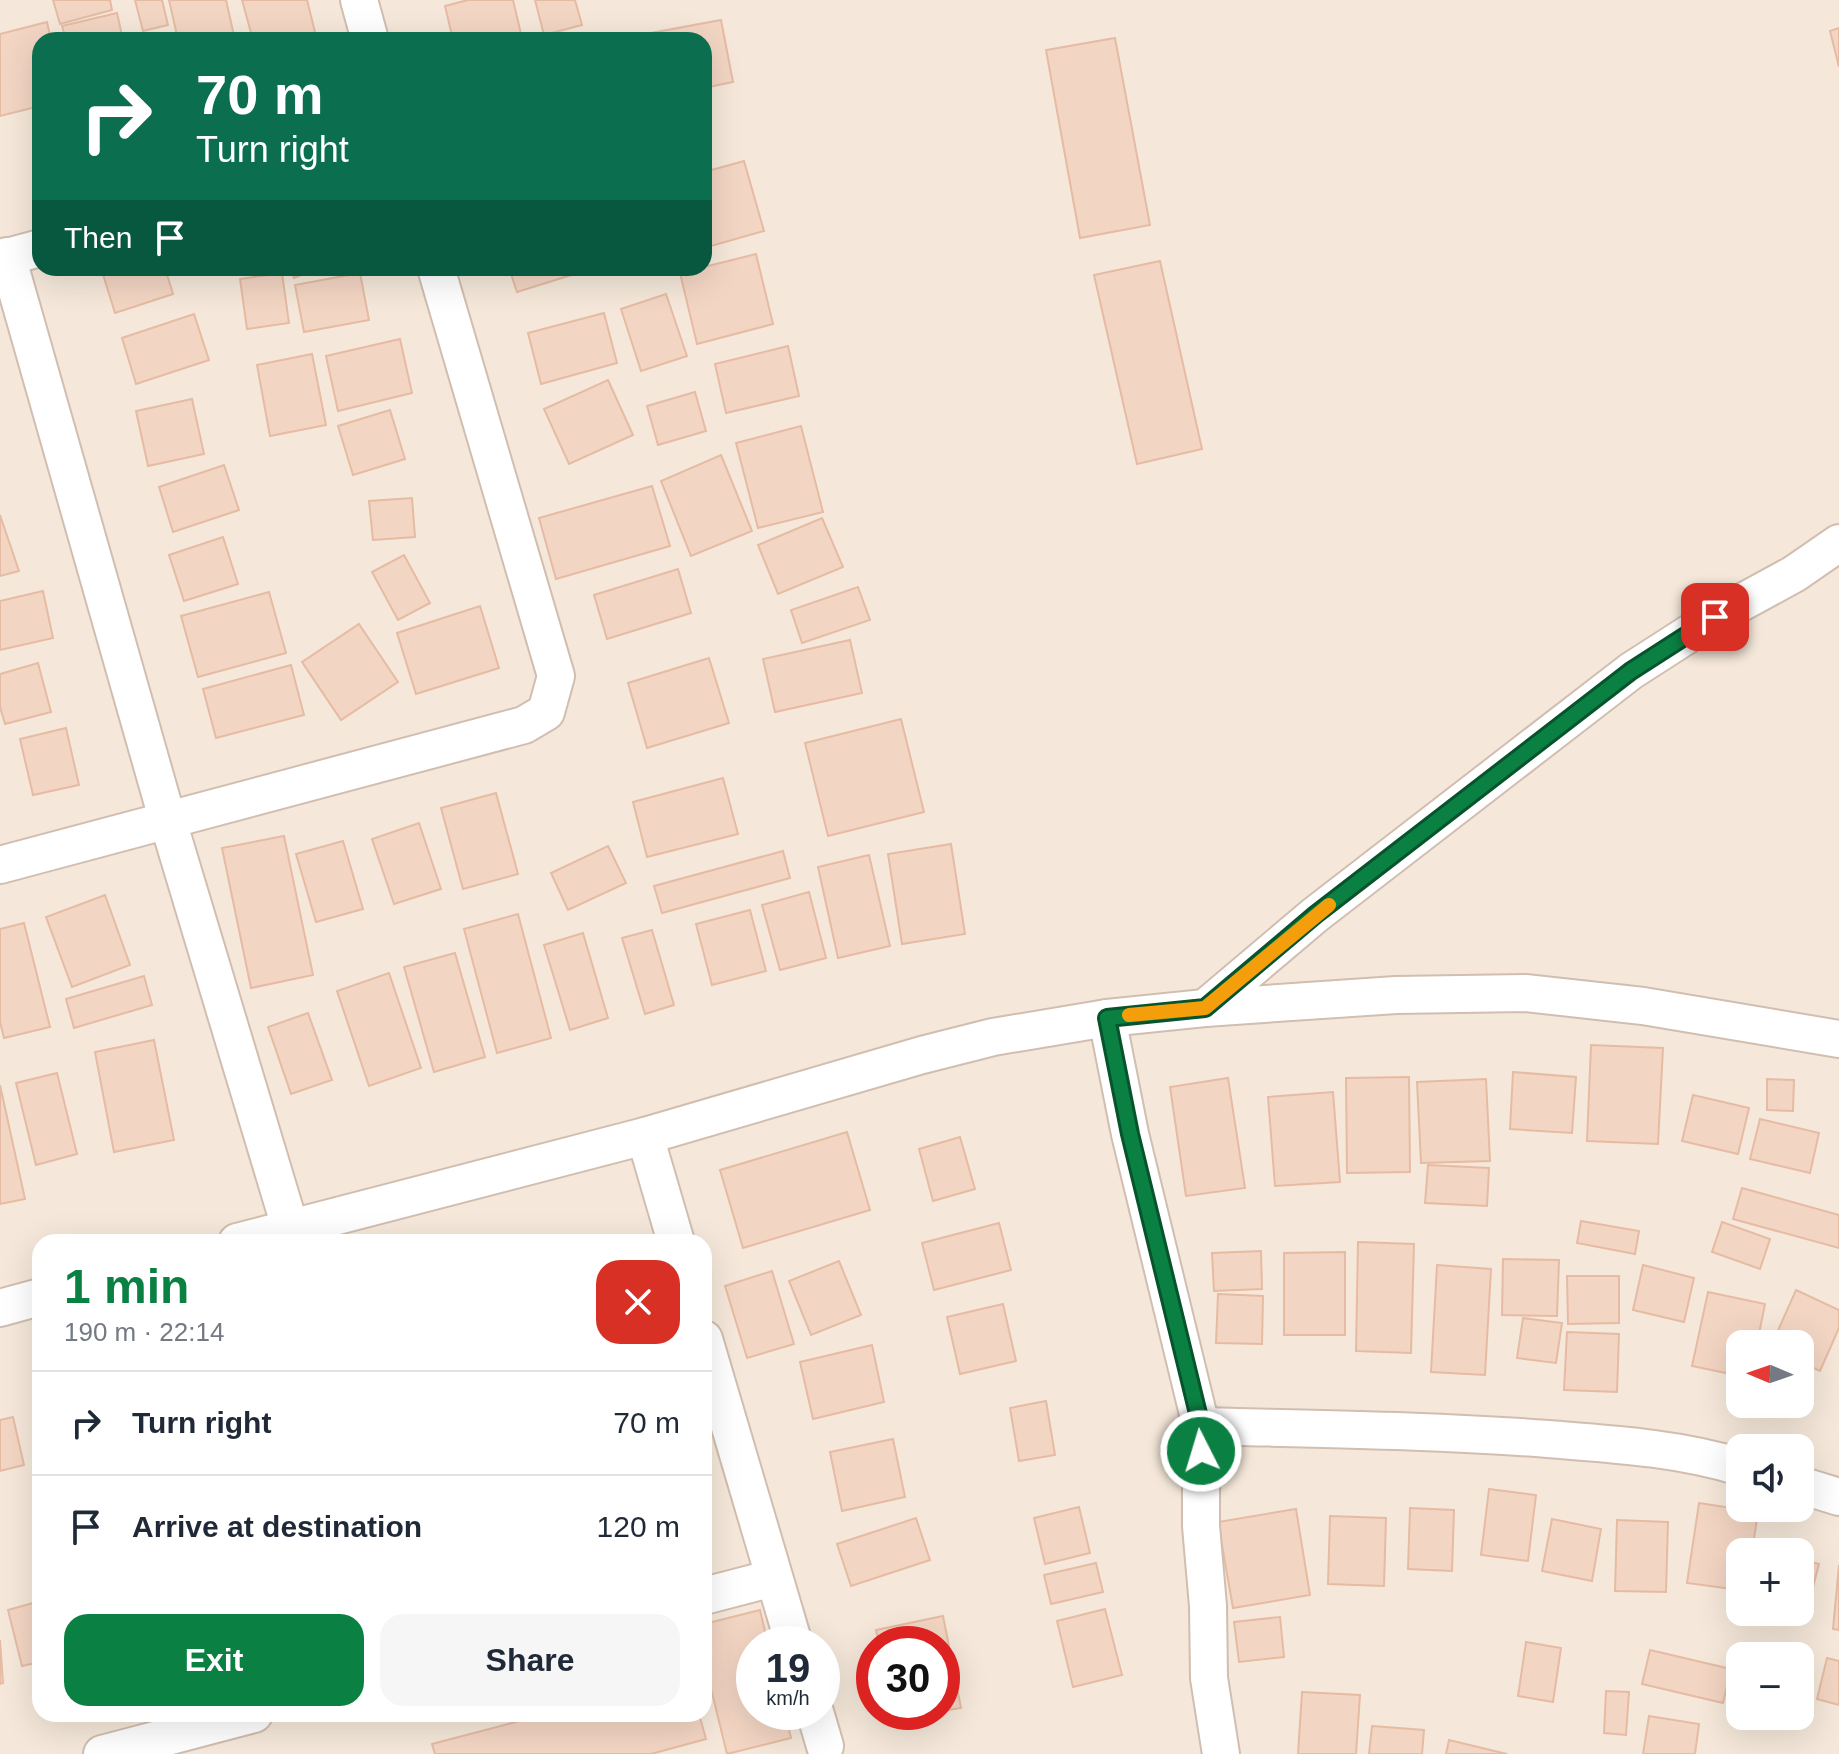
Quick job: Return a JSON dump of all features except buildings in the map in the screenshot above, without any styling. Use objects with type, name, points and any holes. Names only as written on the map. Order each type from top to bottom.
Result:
[{"type":"street","points":[[359,0],[368,32]]},
{"type":"street","points":[[16,254],[167,818],[290,1227]]},
{"type":"street","points":[[0,865],[524,725],[546,712],[556,676],[438,276]]},
{"type":"street","points":[[1205,1008],[1315,915],[1631,671],[1715,617],[1794,574],[1839,543]]},
{"type":"street","points":[[265,1234],[645,1136],[922,1055],[993,1037],[1107,1018],[1396,995],[1525,993],[1643,1006],[1839,1039]]},
{"type":"street","points":[[1107,1018],[1130,1134],[1201,1426],[1201,1526],[1208,1606],[1209,1678],[1221,1754]]},
{"type":"street","points":[[645,1136],[674,1234]]},
{"type":"street","points":[[0,1308],[32,1299]]},
{"type":"street","points":[[712,1367],[788,1626]]},
{"type":"street","points":[[1201,1426],[1473,1433],[1608,1443],[1726,1463]]},
{"type":"street","points":[[1814,1489],[1839,1497]]},
{"type":"street","points":[[712,1594],[773,1578]]},
{"type":"street","points":[[102,1754],[224,1722]]},
{"type":"street","points":[[820,1730],[825,1746]]},
{"type":"shaded area","points":[[0,0],[1839,0],[1839,1754],[0,1754]]},
{"type":"slow traffic","points":[[1129,1015],[1205,1008],[1329,905]]},
{"type":"route","points":[[1201,1451],[1201,1426],[1130,1134],[1107,1018],[1205,1008],[1315,915],[1631,671],[1715,617]]}]
